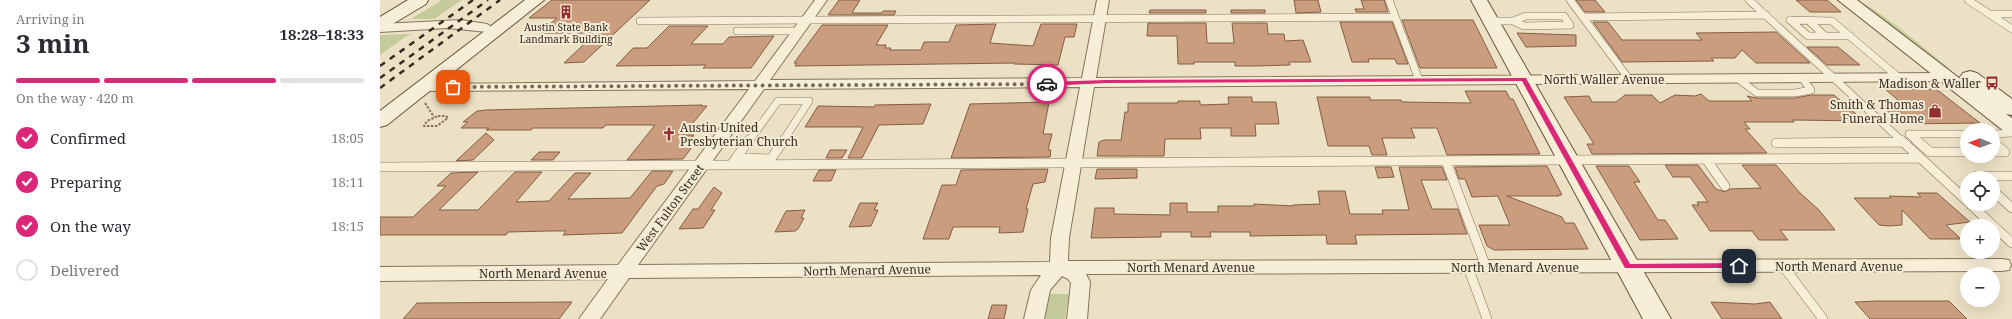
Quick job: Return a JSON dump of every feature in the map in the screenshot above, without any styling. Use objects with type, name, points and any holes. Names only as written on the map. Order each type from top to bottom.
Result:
[{"type":"street","points":[[380,24],[420,0]]},
{"type":"street","points":[[380,121],[423,93],[493,28],[536,0]]},
{"type":"street","name":"West Fulton Street","points":[[589,319],[821,0]]},
{"type":"street","points":[[1059,268],[1060,238],[1103,0]]},
{"type":"street","points":[[1479,0],[1657,319]]},
{"type":"street","points":[[1846,0],[2012,128]]},
{"type":"street","points":[[1867,0],[2012,109]]},
{"type":"street","points":[[380,28],[408,28],[414,31],[468,31],[493,28]]},
{"type":"street","name":"North Waller Avenue","points":[[423,93],[759,85],[1946,77]]},
{"type":"street","name":"North Menard Avenue","points":[[380,274],[1059,268],[2002,266]]},
{"type":"street","points":[[1034,319],[1041,286],[1050,275],[1059,268]]},
{"type":"street","points":[[1059,268],[1075,274],[1080,282],[1077,319]]},
{"type":"lane","points":[[1389,0],[1419,80]]},
{"type":"lane","points":[[1570,0],[1629,79]]},
{"type":"lane","points":[[1749,0],[1960,195]]},
{"type":"lane","points":[[1968,0],[2012,29]]},
{"type":"lane","points":[[1989,14],[2012,14]]},
{"type":"lane","points":[[1583,17],[1766,15]]},
{"type":"lane","points":[[1491,21],[1513,21],[1526,16],[1564,16],[1570,26],[1524,26],[1513,21]]},
{"type":"lane","points":[[737,31],[802,26],[1100,19],[1395,17]]},
{"type":"lane","points":[[1850,36],[1808,36],[1790,20],[1832,21],[1850,36],[1898,77]]},
{"type":"lane","points":[[640,21],[802,26]]},
{"type":"lane","points":[[1810,21],[1826,36]]},
{"type":"lane","points":[[380,167],[700,166],[771,159],[809,101],[778,101],[734,162]]},
{"type":"lane","points":[[2000,134],[2012,133]]},
{"type":"lane","points":[[1960,134],[1909,134],[1930,152],[1960,152]]},
{"type":"lane","points":[[1776,143],[1903,142]]},
{"type":"lane","points":[[2000,148],[2005,152],[2000,152]]},
{"type":"lane","points":[[734,162],[1074,164],[1920,158]]},
{"type":"lane","points":[[1706,159],[1725,186]]},
{"type":"lane","points":[[1446,161],[1477,267],[1487,319]]},
{"type":"lane","points":[[2000,176],[2012,176]]},
{"type":"lane","points":[[2000,198],[2012,208]]},
{"type":"lane","points":[[1978,211],[2012,243]]},
{"type":"lane","points":[[1783,266],[1823,319]]},
{"type":"path","points":[[423,93],[434,118]]},
{"type":"path","points":[[446,116],[448,118],[438,126],[427,128],[424,126],[427,121],[434,118],[446,116]]},
{"type":"green space","points":[[442,0],[462,0],[434,19],[411,19]]},
{"type":"green space","points":[[1854,0],[1861,2],[1886,18],[1949,68],[1942,68]]},
{"type":"green space","points":[[412,34],[405,37],[380,55],[380,35]]},
{"type":"green space","points":[[1045,294],[1069,294],[1065,319],[1041,319]]},
{"type":"building","points":[[552,0],[650,0],[584,62],[564,63],[596,33],[539,33],[557,18],[529,18]]},
{"type":"building","points":[[839,0],[860,0],[852,13],[881,13],[883,11],[896,11],[894,15],[828,15]]},
{"type":"building","points":[[1294,0],[1318,0],[1321,12],[1296,13]]},
{"type":"building","points":[[1361,0],[1384,0],[1388,12],[1356,12],[1355,9],[1364,9]]},
{"type":"building","points":[[1576,0],[1595,0],[1605,12],[1585,12]]},
{"type":"building","points":[[1796,0],[1827,0],[1841,12],[1810,12]]},
{"type":"building","points":[[1150,10],[1206,10],[1206,13],[1149,13]]},
{"type":"building","points":[[1231,10],[1265,10],[1265,13],[1231,13]]},
{"type":"building","points":[[1402,20],[1473,20],[1497,68],[1420,68]]},
{"type":"building","points":[[1340,22],[1392,22],[1408,64],[1397,64],[1395,59],[1368,59],[1369,62],[1352,62]]},
{"type":"building","points":[[1593,22],[1608,22],[1622,40],[1702,40],[1696,33],[1776,32],[1810,63],[1756,63],[1742,50],[1735,58],[1711,58],[1714,61],[1622,62]]},
{"type":"building","points":[[1148,23],[1206,23],[1207,43],[1234,43],[1232,23],[1267,23],[1268,34],[1284,34],[1285,41],[1303,40],[1311,62],[1289,62],[1290,65],[1257,66],[1235,66],[1235,62],[1194,62],[1194,64],[1178,64],[1177,36],[1147,36]]},
{"type":"building","points":[[996,24],[990,43],[1033,46],[1041,24],[1077,24],[1074,37],[1065,37],[1058,65],[1014,64],[1015,63],[795,66],[797,63],[794,63],[822,25],[888,25],[876,45],[886,45],[885,48],[891,48],[890,50],[921,50],[924,42],[949,42],[956,25]]},
{"type":"building","points":[[669,26],[708,26],[691,44],[723,44],[729,37],[774,36],[751,68],[703,68],[706,65],[616,66],[633,48],[647,48]]},
{"type":"building","points":[[1517,33],[1576,35],[1576,46],[1526,47]]},
{"type":"building","points":[[1807,47],[1838,47],[1860,65],[1827,65]]},
{"type":"building","points":[[1885,89],[1936,89],[1980,123],[1902,124],[1882,106],[1905,106]]},
{"type":"building","points":[[1465,91],[1506,91],[1510,99],[1513,99],[1540,154],[1447,155],[1437,128],[1411,128],[1415,138],[1382,138],[1387,155],[1372,155],[1369,146],[1328,146],[1317,97],[1370,97],[1370,100],[1401,100],[1402,102],[1471,103]]},
{"type":"building","points":[[1701,94],[1709,101],[1752,101],[1747,96],[1757,98],[1795,98],[1811,95],[1834,95],[1864,121],[1793,120],[1794,122],[1744,122],[1750,129],[1745,129],[1767,153],[1592,154],[1587,144],[1594,144],[1564,97],[1589,96],[1592,102],[1616,102],[1625,95],[1652,95],[1660,103],[1675,95],[1695,96]]},
{"type":"building","points":[[1228,97],[1252,97],[1252,102],[1276,102],[1279,124],[1255,124],[1256,136],[1231,136],[1231,128],[1200,128],[1201,139],[1165,139],[1164,156],[1097,156],[1099,142],[1104,140],[1121,140],[1125,112],[1128,112],[1128,103],[1178,103],[1178,101],[1200,101],[1200,105],[1229,104]]},
{"type":"building","points":[[1049,102],[1043,134],[1052,134],[1048,150],[1051,150],[1050,157],[951,158],[970,104]]},
{"type":"building","points":[[931,104],[923,124],[879,125],[862,158],[848,158],[863,127],[805,127],[818,106],[874,107],[875,105]]},
{"type":"building","points":[[702,105],[701,106],[707,106],[683,135],[694,135],[691,139],[698,139],[683,159],[627,160],[655,125],[606,125],[603,128],[533,128],[531,130],[486,130],[489,128],[461,128],[468,122],[463,122],[477,111],[486,110]]},
{"type":"building","points":[[486,133],[494,140],[473,160],[456,161]]},
{"type":"building","points":[[830,150],[847,150],[842,158],[826,158]]},
{"type":"building","points":[[539,152],[560,152],[553,160],[531,160]]},
{"type":"building","points":[[1665,165],[1698,165],[1716,189],[1725,192],[1730,189],[1761,188],[1742,165],[1776,165],[1800,193],[1819,210],[1835,230],[1780,230],[1788,240],[1759,240],[1752,231],[1710,231],[1692,205],[1699,205],[1697,202],[1708,202],[1690,177],[1673,177]]},
{"type":"building","points":[[1547,166],[1562,195],[1507,196],[1562,217],[1565,223],[1574,223],[1588,249],[1494,250],[1487,246],[1479,225],[1510,225],[1498,196],[1472,197],[1465,179],[1459,179],[1455,167]]},
{"type":"building","points":[[1596,166],[1629,166],[1640,182],[1634,182],[1658,220],[1665,220],[1678,239],[1640,240]]},
{"type":"building","points":[[1375,167],[1391,167],[1394,177],[1378,178]]},
{"type":"building","points":[[1399,167],[1442,167],[1447,180],[1421,180],[1432,209],[1458,209],[1467,234],[1355,235],[1357,244],[1327,244],[1326,235],[1250,236],[1250,232],[1210,232],[1211,237],[1191,237],[1191,232],[1161,232],[1161,237],[1091,238],[1095,208],[1114,208],[1114,214],[1170,215],[1170,203],[1187,203],[1187,212],[1218,212],[1218,206],[1254,206],[1254,204],[1293,206],[1320,204],[1318,191],[1345,191],[1350,214],[1383,214],[1382,210],[1409,210]]},
{"type":"building","points":[[1048,169],[1045,182],[1033,184],[1026,209],[1028,209],[1023,232],[999,233],[1000,227],[953,227],[949,239],[923,239],[942,185],[956,185],[961,170]]},
{"type":"building","points":[[1097,169],[1137,169],[1137,178],[1095,179]]},
{"type":"building","points":[[819,170],[836,170],[831,181],[813,181]]},
{"type":"building","points":[[652,171],[673,171],[664,184],[657,186],[622,233],[563,235],[566,231],[549,231],[508,232],[506,235],[380,235],[380,217],[413,217],[446,186],[437,186],[451,173],[478,172],[439,210],[478,210],[515,172],[542,172],[516,202],[549,201],[575,173],[591,173],[568,199],[630,198]]},
{"type":"building","points":[[714,187],[722,193],[711,210],[715,210],[703,228],[679,229],[693,209],[698,209]]},
{"type":"building","points":[[1917,193],[1937,193],[1967,219],[1960,219],[1960,223],[1946,225],[1960,239],[1930,239],[1902,210],[1902,225],[1879,225],[1854,198],[1891,198],[1889,196],[1921,197]]},
{"type":"building","points":[[860,203],[878,203],[874,210],[878,210],[871,226],[849,227]]},
{"type":"building","points":[[805,210],[801,218],[804,218],[798,229],[795,231],[775,232],[786,211]]},
{"type":"building","points":[[1949,301],[1967,319],[1870,319],[1855,302]]},
{"type":"building","points":[[572,302],[559,319],[403,319],[417,303]]},
{"type":"building","points":[[1711,302],[1755,304],[1770,302],[1782,319],[1722,319]]},
{"type":"building","points":[[992,305],[1007,305],[1004,319],[988,319]]},
{"type":"railway","points":[[380,66],[473,0]]},
{"type":"railway","points":[[380,78],[488,0]]},
{"type":"railway","points":[[380,88],[500,0]]},
{"type":"way so far","points":[[453,87],[1047,84]]},
{"type":"place","name":"Austin State Bank Landmark Building","points":[[566,12]]},
{"type":"place","name":"Madison & Waller","points":[[1992,83]]},
{"type":"place","name":"Smith & Thomas Funeral Home","points":[[1935,111]]},
{"type":"place","name":"Austin United Presbyterian Church","points":[[669,134]]},
{"type":"route","points":[[1047,84],[1106,81],[1524,79],[1628,266],[1739,266]]}]
